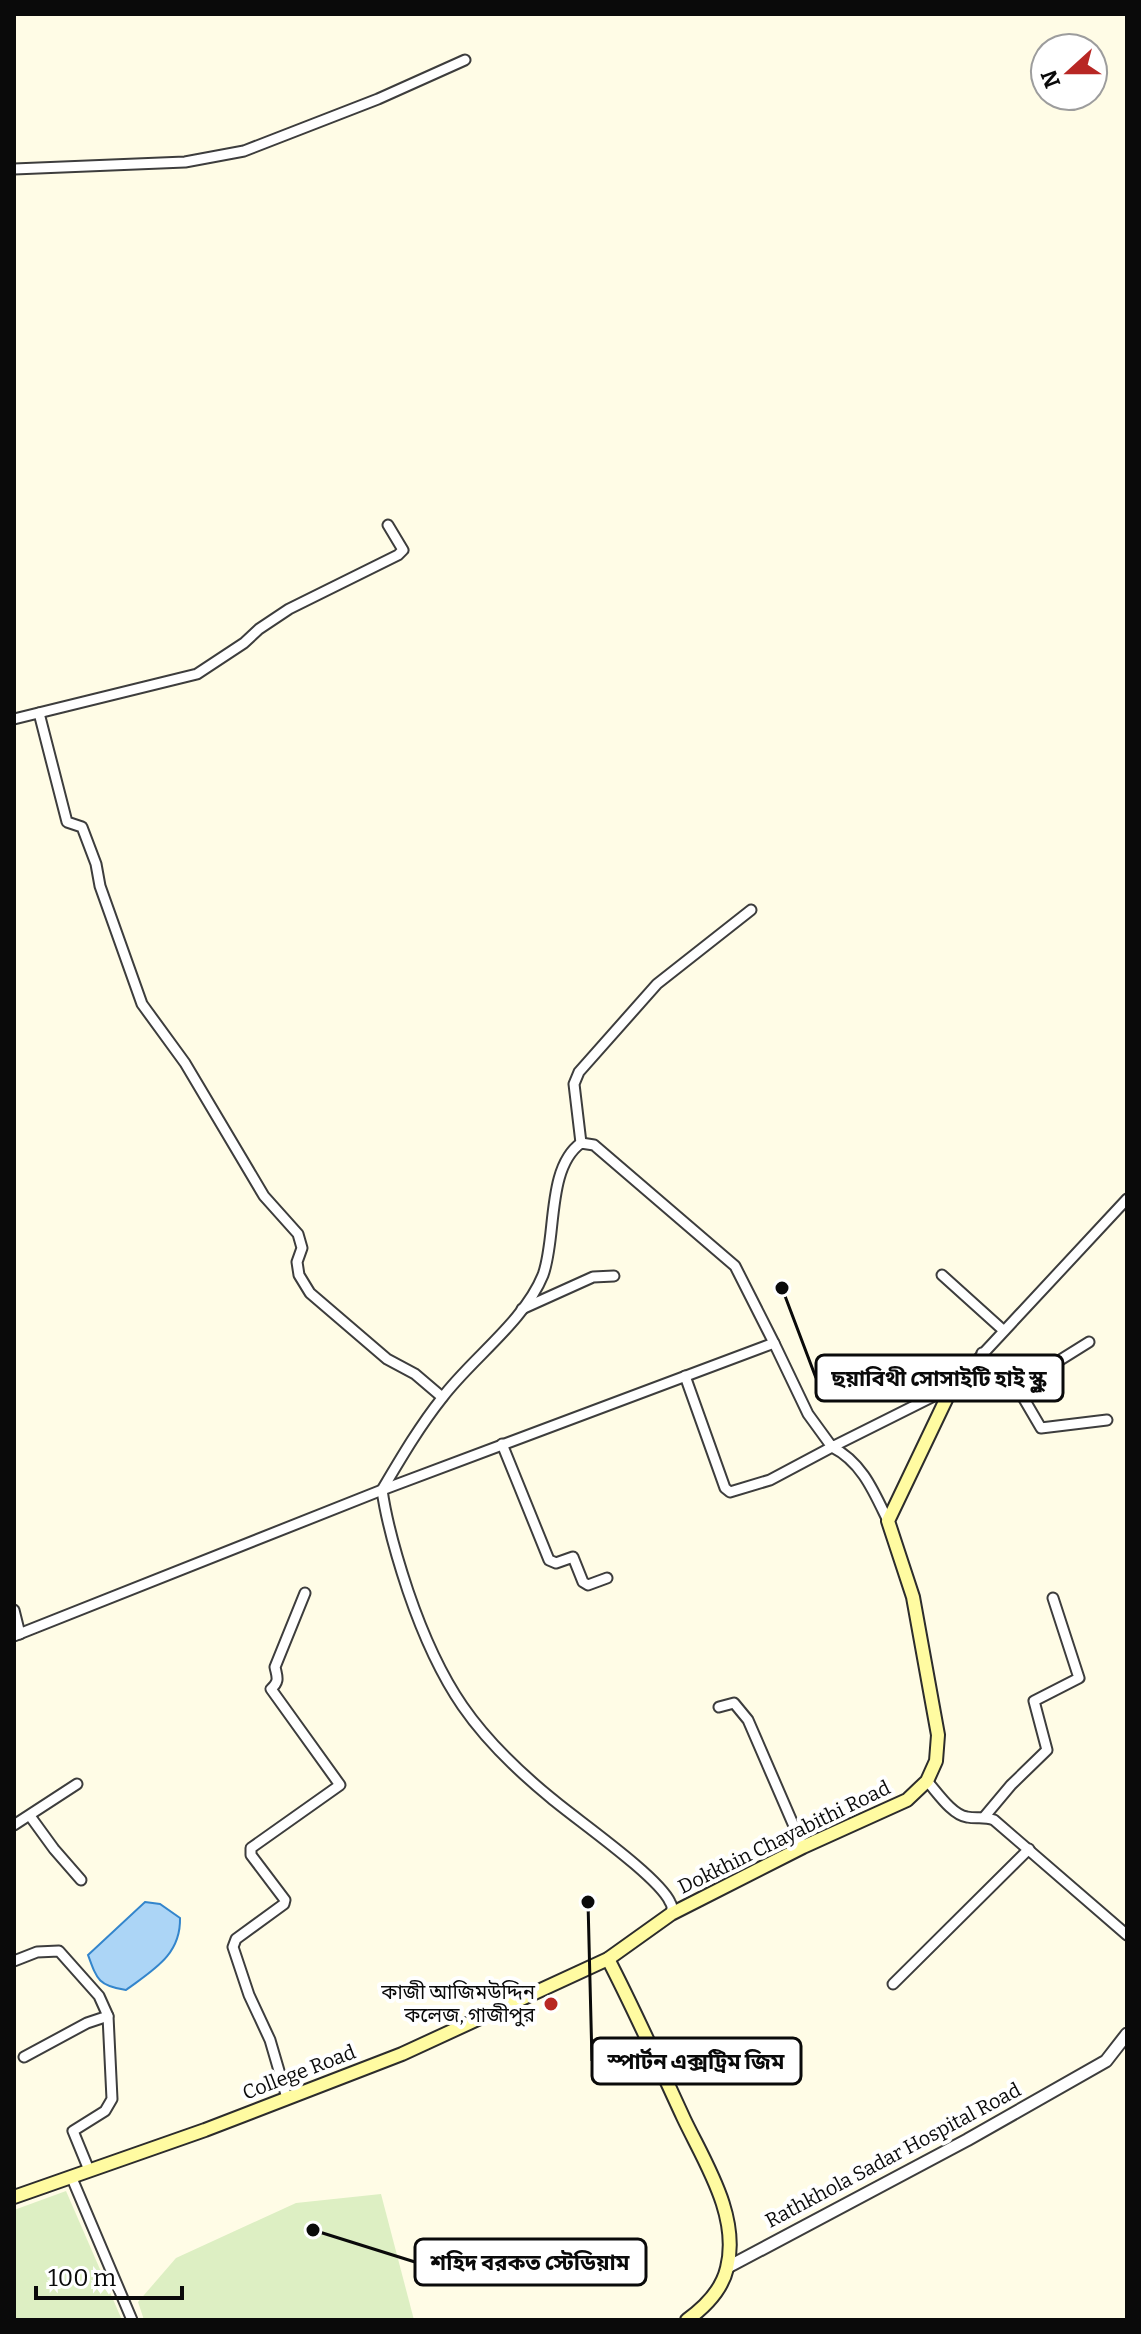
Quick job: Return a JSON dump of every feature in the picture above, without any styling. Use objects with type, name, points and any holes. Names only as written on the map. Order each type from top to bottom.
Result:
[{"type":"main road","points":[[927,1781],[936,1761],[938,1735],[913,1597],[888,1521],[952,1387]]},
{"type":"main road","name":"Dokkhin Chayabithi Road","points":[[671,1914],[803,1847],[907,1800],[927,1781]]},
{"type":"main road","name":"College Road","points":[[14,2197],[402,2054],[608,1959],[671,1914]]},
{"type":"main road","points":[[608,1959],[708,2166],[725,2217],[728,2267],[702,2310],[687,2320]]},
{"type":"street","points":[[14,169],[185,162],[244,151],[378,99],[465,60]]},
{"type":"street","points":[[14,719],[197,674],[289,609],[398,555],[403,550],[388,525]]},
{"type":"street","points":[[39,713],[67,822],[82,827],[87,836],[100,886],[142,1004],[185,1063],[264,1196],[298,1234],[302,1248],[297,1262],[299,1275],[310,1293],[348,1328],[387,1359],[415,1374],[442,1397]]},
{"type":"street","points":[[581,1143],[574,1084],[579,1072],[657,984],[751,910]]},
{"type":"street","points":[[671,1914],[670,1902],[651,1880],[519,1772],[459,1703],[425,1640],[396,1554],[382,1490],[415,1434],[442,1397],[522,1309],[543,1276],[560,1181],[569,1152],[581,1143],[594,1145],[735,1266],[808,1414],[832,1447],[855,1463],[870,1484],[888,1521]]},
{"type":"street","points":[[685,1376],[725,1488],[730,1492],[770,1480],[952,1387],[1127,1199]]},
{"type":"street","points":[[942,1275],[1003,1330]]},
{"type":"street","points":[[522,1309],[593,1277],[614,1276]]},
{"type":"street","points":[[1017,1387],[1089,1342]]},
{"type":"street","points":[[14,1610],[17,1635],[382,1490],[774,1343]]},
{"type":"street","points":[[982,1353],[1017,1387],[1041,1428],[1107,1420]]},
{"type":"street","points":[[502,1444],[549,1560],[556,1563],[573,1557],[585,1584],[607,1578]]},
{"type":"street","points":[[287,2098],[270,2040],[249,1995],[233,1947],[236,1939],[284,1904],[285,1900],[251,1855],[251,1848],[340,1785],[271,1689],[277,1682],[275,1667],[305,1593]]},
{"type":"street","points":[[985,1816],[1047,1750],[1034,1701],[1079,1678],[1053,1598]]},
{"type":"street","points":[[719,1707],[734,1703],[748,1720],[803,1847]]},
{"type":"street","points":[[927,1781],[956,1813],[965,1818],[985,1816],[994,1820],[1127,1935]]},
{"type":"street","points":[[14,1825],[77,1784]]},
{"type":"street","points":[[30,1816],[81,1880]]},
{"type":"street","points":[[893,1984],[1029,1849]]},
{"type":"street","points":[[14,1961],[37,1952],[59,1951],[99,1996],[108,2016],[112,2099],[105,2111],[73,2131],[89,2170]]},
{"type":"street","points":[[24,2057],[87,2023],[108,2016]]},
{"type":"street","name":"Rathkhola Sadar Hospital Road","points":[[728,2267],[967,2140],[1106,2061],[1127,2034]]},
{"type":"street","points":[[71,2176],[132,2320]]},
{"type":"green space","points":[[66,2191],[122,2320],[14,2320],[14,2210]]},
{"type":"green space","points":[[381,2194],[414,2320],[144,2320],[138,2302],[176,2258],[296,2203]]},
{"type":"water","points":[[145,1902],[160,1904],[180,1918],[176,1942],[164,1960],[126,1990],[104,1984],[88,1955]]},
{"type":"place","name":"ছয়াবিথী সোসাইটি হাই স্কুল","points":[[782,1288]]},
{"type":"place","name":"স্পার্টন এক্সট্রিম জিম","points":[[588,1902]]},
{"type":"place","name":"কাজী আজিমউদ্দিন কলেজ, গাজীপুর","points":[[551,2004]]},
{"type":"place","name":"শহিদ বরকত স্টেডিয়াম","points":[[313,2230]]}]
